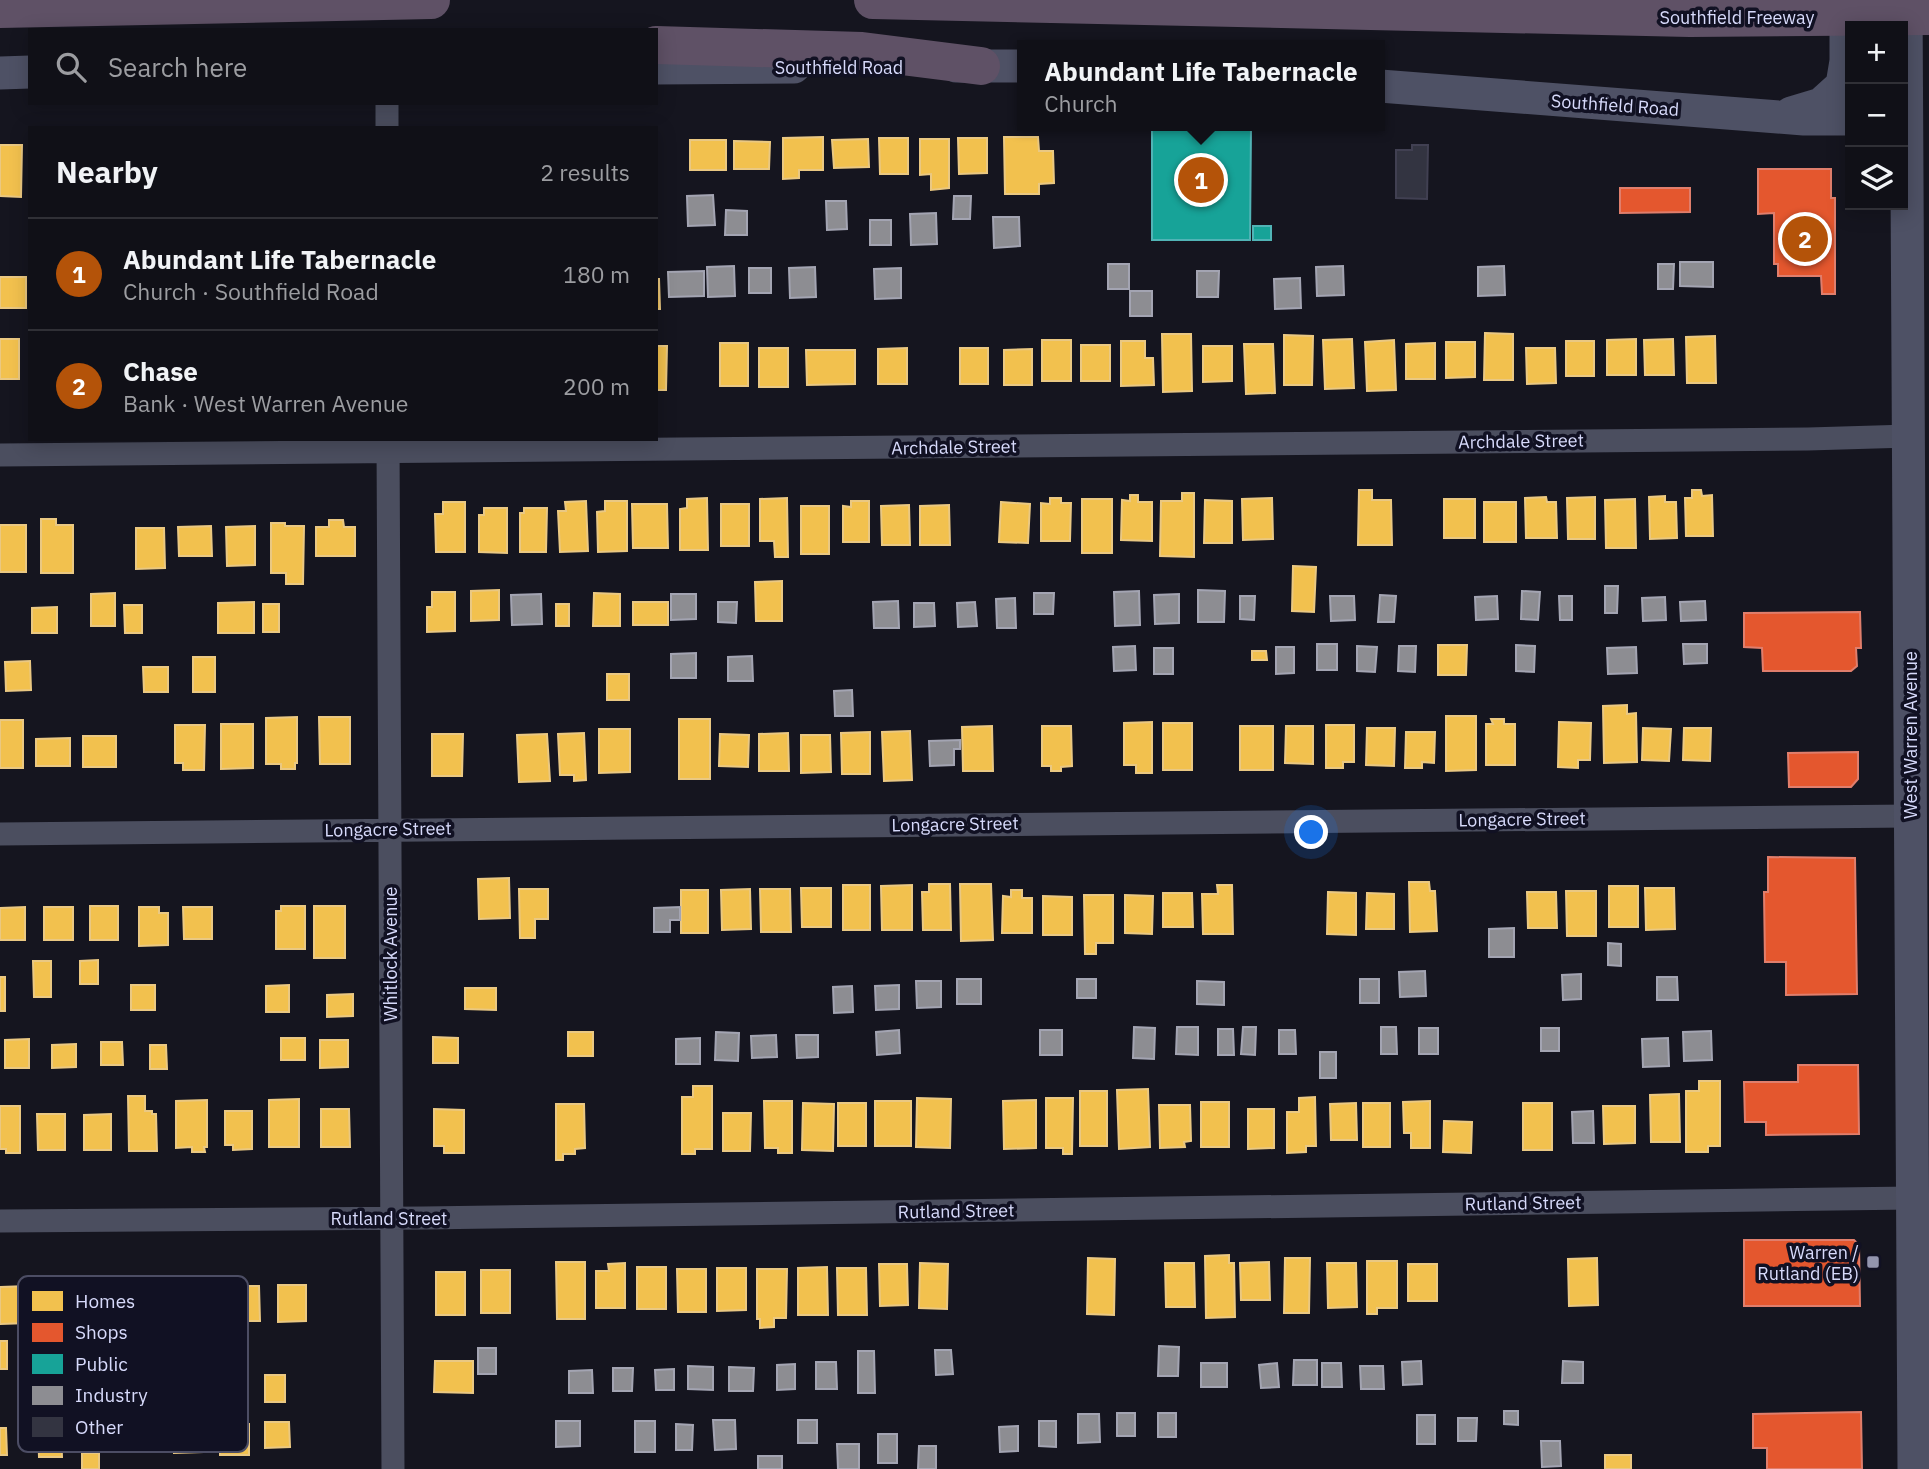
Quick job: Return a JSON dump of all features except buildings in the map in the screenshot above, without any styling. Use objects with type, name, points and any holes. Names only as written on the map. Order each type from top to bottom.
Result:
[{"type":"highway","points":[[0,9],[431,0]]},
{"type":"highway","name":"Southfield Freeway","points":[[873,0],[1690,18],[1929,16]]},
{"type":"highway","points":[[58,9],[161,26],[210,28]]},
{"type":"highway","points":[[658,45],[862,51],[981,66]]},
{"type":"main road","points":[[1780,117],[1821,104],[1842,85],[1846,61],[1846,0]]},
{"type":"main road","name":"West Warren Avenue","points":[[1906,0],[1907,72],[1913,119],[1919,744],[1910,816],[1921,1081],[1912,1198],[1921,1408],[1914,1469]]},
{"type":"main road","name":"Southfield Road","points":[[658,68],[1017,66]]},
{"type":"main road","points":[[0,73],[28,72]]},
{"type":"main road","name":"Southfield Road","points":[[1385,86],[1780,117],[1845,119]]},
{"type":"street","points":[[387,105],[387,126]]},
{"type":"street","name":"Archdale Street","points":[[0,455],[388,446],[1808,439],[1915,415]]},
{"type":"street","name":"Whitlock Avenue","points":[[388,446],[393,1469]]},
{"type":"street","name":"Longacre Street","points":[[0,834],[1910,816]]},
{"type":"street","name":"Rutland Street","points":[[0,1221],[1912,1198]]},
{"type":"place","name":"Abundant Life Tabernacle","points":[[1201,180]]},
{"type":"place","name":"Chase","points":[[1805,239]]},
{"type":"place","name":"Warren / Rutland (EB)","points":[[1873,1262]]}]
